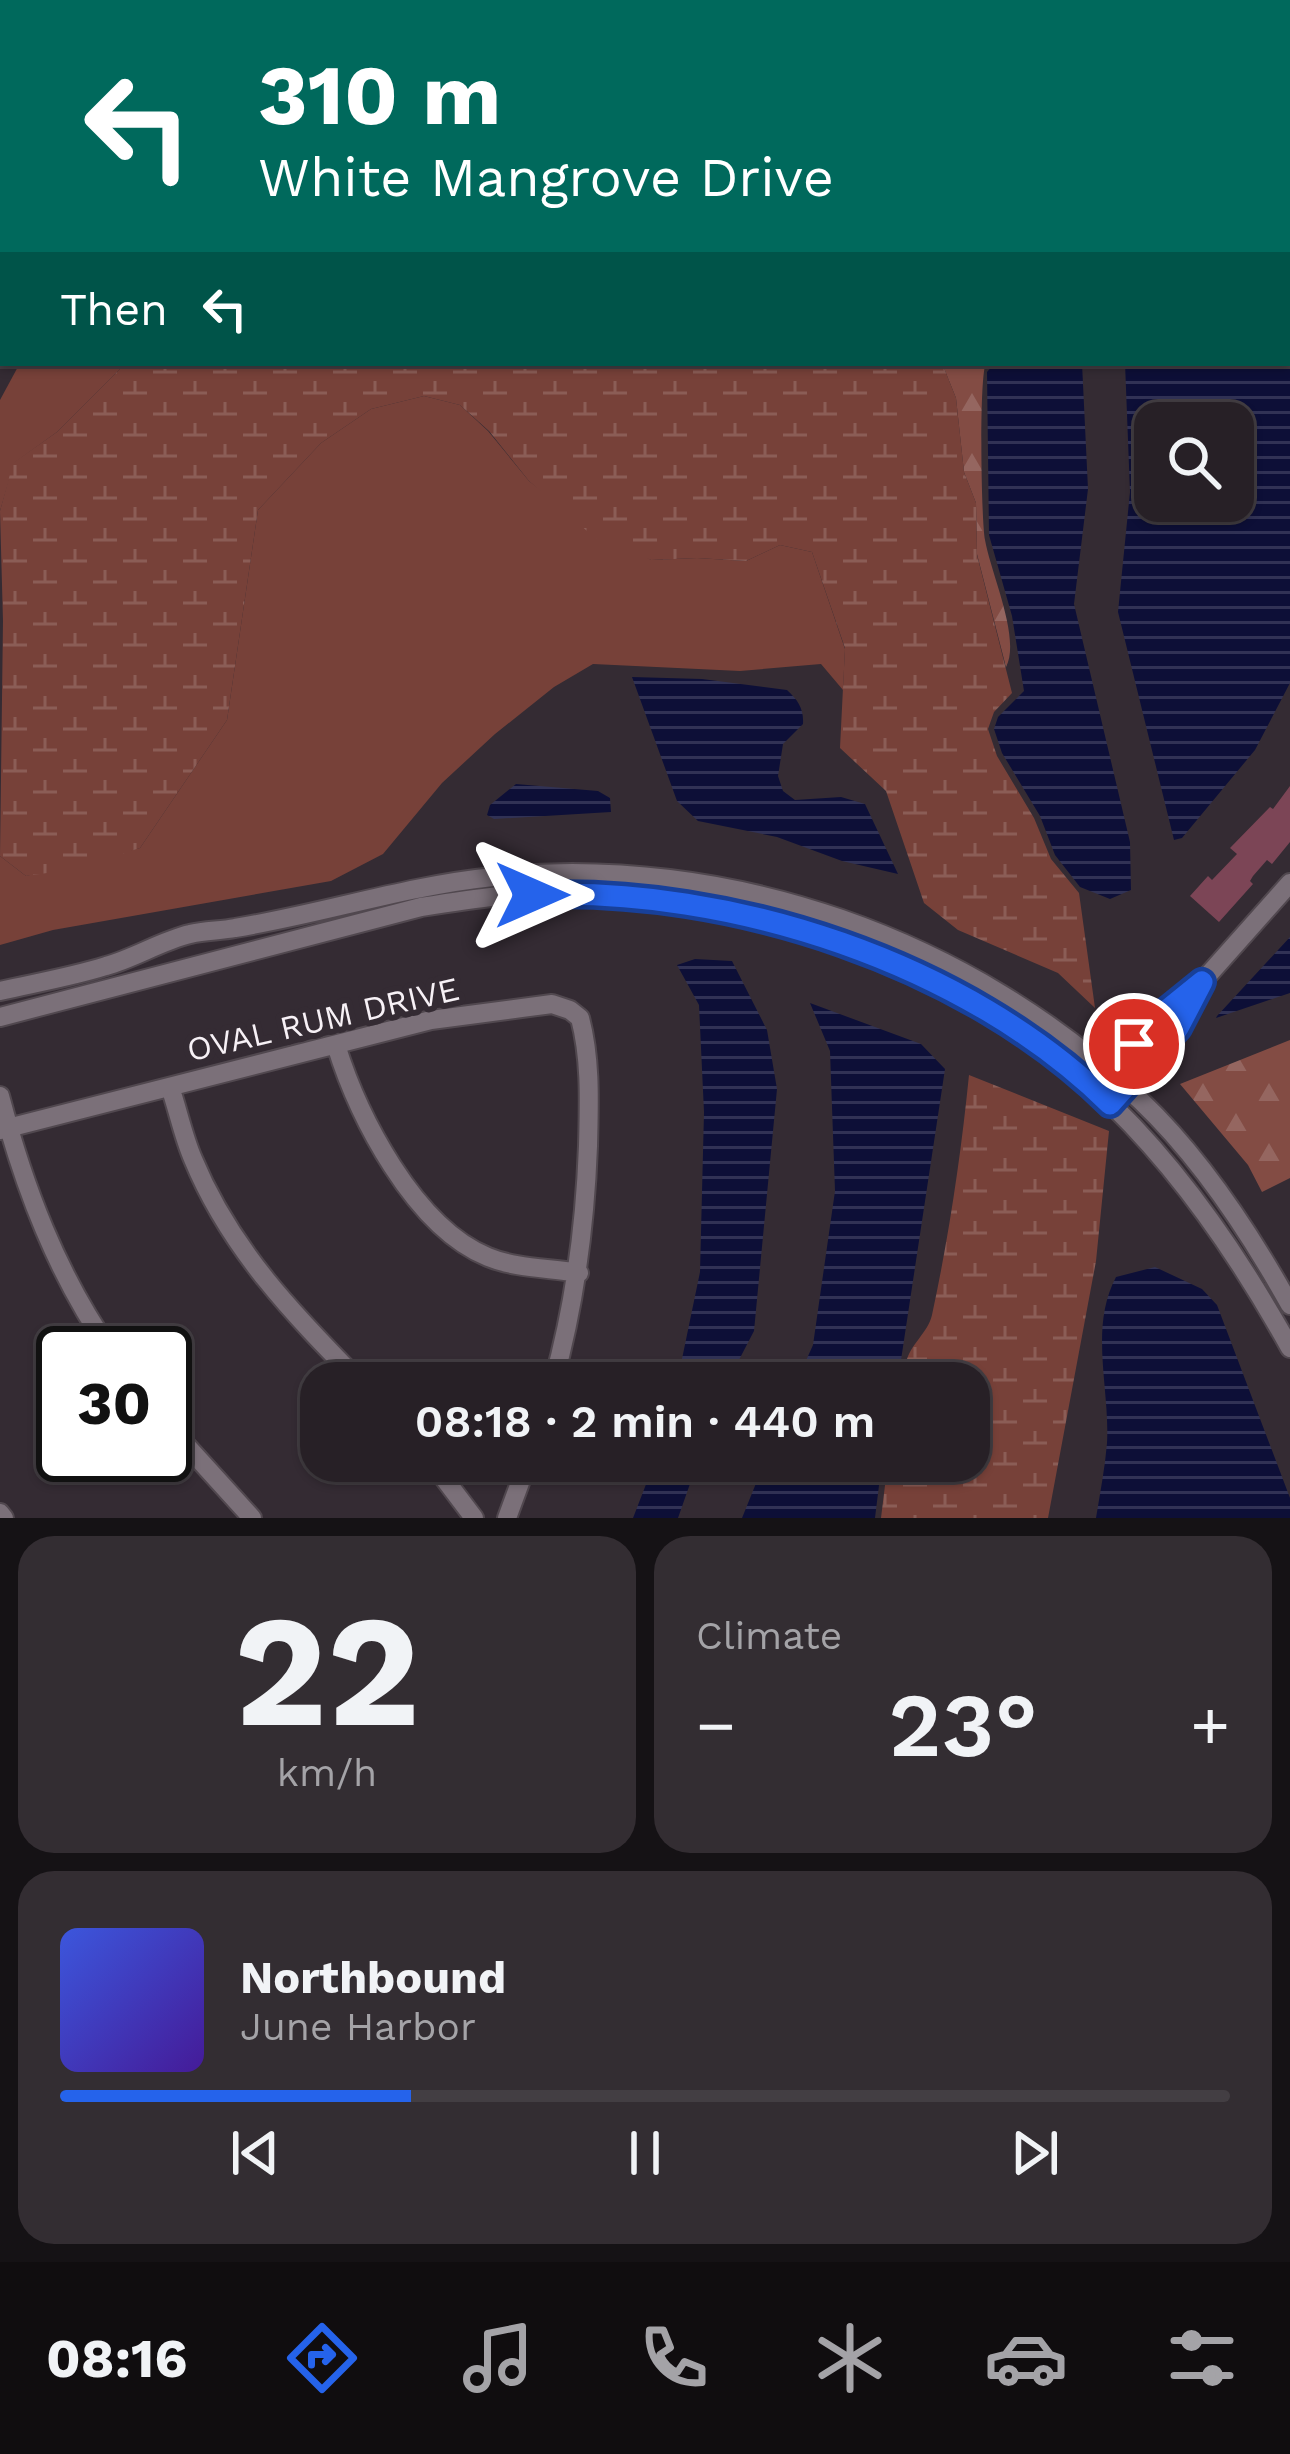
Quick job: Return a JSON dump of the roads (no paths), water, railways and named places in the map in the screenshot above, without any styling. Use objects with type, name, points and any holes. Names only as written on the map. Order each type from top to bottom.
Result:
[{"type":"street","points":[[0,991],[108,966],[196,932],[495,877],[646,876],[753,891],[873,929],[965,973],[1066,1038],[1126,1087],[1194,1160],[1290,1305]]},
{"type":"street","points":[[1094,1088],[1160,1016],[1202,982],[1290,883]]},
{"type":"street","points":[[0,1017],[421,907],[492,896],[572,893],[753,914],[863,951],[951,991],[1048,1050],[1144,1138],[1256,1286],[1290,1348]]},
{"type":"street","points":[[1110,1104],[1178,1028],[1202,982]]},
{"type":"street","name":"OVAL RUM DRIVE","points":[[4,1129],[431,1020],[552,1004],[570,1010],[580,1018],[590,1082],[586,1217],[574,1307],[560,1362]]},
{"type":"street","points":[[336,1045],[357,1108],[381,1152],[455,1236],[492,1260],[579,1273]]},
{"type":"street","points":[[170,1087],[191,1155],[227,1226],[281,1302],[340,1362]]},
{"type":"street","points":[[0,1096],[4,1129],[28,1193],[59,1264],[96,1326]]},
{"type":"street","points":[[192,1452],[252,1518]]},
{"type":"street","points":[[447,1482],[474,1518]]},
{"type":"street","points":[[507,1518],[520,1482]]}]
